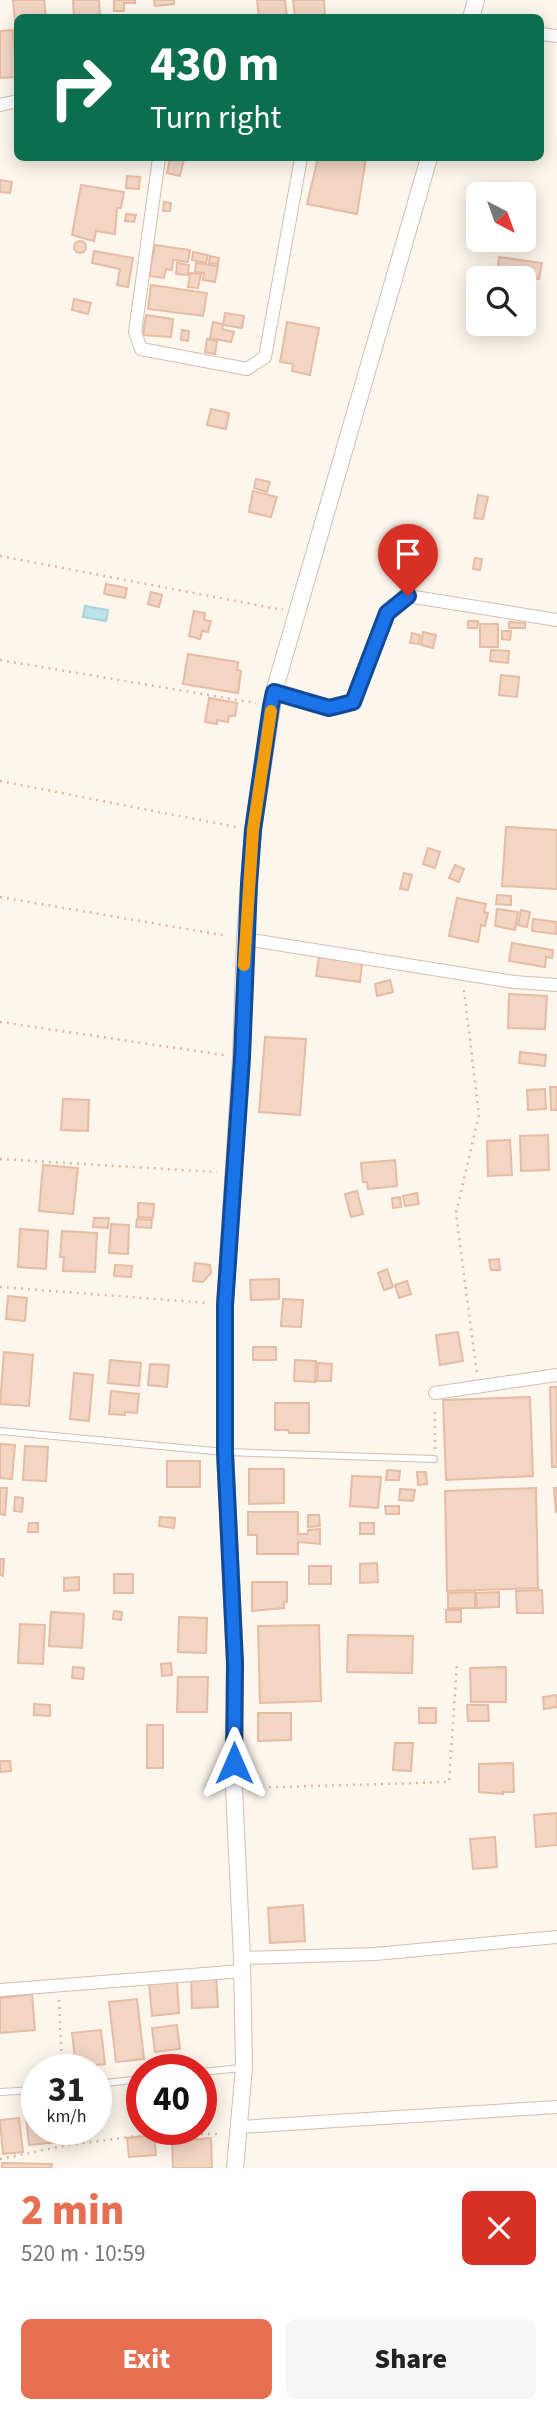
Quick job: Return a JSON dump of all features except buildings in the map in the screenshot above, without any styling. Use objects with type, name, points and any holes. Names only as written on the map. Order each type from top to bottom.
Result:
[{"type":"street","points":[[159,161],[135,332],[141,349],[247,369],[265,357],[300,161]]},
{"type":"street","points":[[235,2168],[244,2068],[234,1788],[235,1663],[225,1452],[225,1305],[242,1058],[245,939],[253,830],[272,699],[428,161]]},
{"type":"street","points":[[272,699],[329,708],[353,702],[387,613],[408,596],[557,620]]},
{"type":"street","points":[[245,939],[514,982],[557,985]]},
{"type":"street","points":[[435,1393],[557,1375]]},
{"type":"street","points":[[0,1990],[58,1986],[242,1964],[557,1937]]},
{"type":"street","points":[[239,2130],[557,2108]]},
{"type":"lane","points":[[0,1431],[225,1452],[435,1459]]},
{"type":"lane","points":[[217,2071],[244,2068]]},
{"type":"lane","points":[[0,2092],[21,2091]]},
{"type":"path","points":[[0,556],[296,613]]},
{"type":"path","points":[[0,660],[272,699]]},
{"type":"path","points":[[0,781],[253,830]]},
{"type":"path","points":[[0,897],[245,939]]},
{"type":"path","points":[[462,973],[478,1115],[456,1213],[479,1385]]},
{"type":"path","points":[[0,1022],[242,1058]]},
{"type":"path","points":[[0,1159],[234,1173]]},
{"type":"path","points":[[0,1287],[225,1305]]},
{"type":"path","points":[[435,1393],[435,1459]]},
{"type":"path","points":[[234,1788],[449,1782],[457,1664]]},
{"type":"path","points":[[58,1986],[61,2054]]},
{"type":"path","points":[[112,2139],[153,2134],[239,2130]]},
{"type":"path","points":[[0,2159],[68,2145]]},
{"type":"water","points":[[85,606],[108,610],[106,621],[83,617]]},
{"type":"slow traffic","points":[[244,965],[253,830],[271,711]]},
{"type":"route","points":[[234,1763],[235,1663],[225,1452],[225,1305],[242,1058],[245,939],[253,830],[271,706],[274,692],[329,708],[353,702],[387,613],[408,596]]}]
